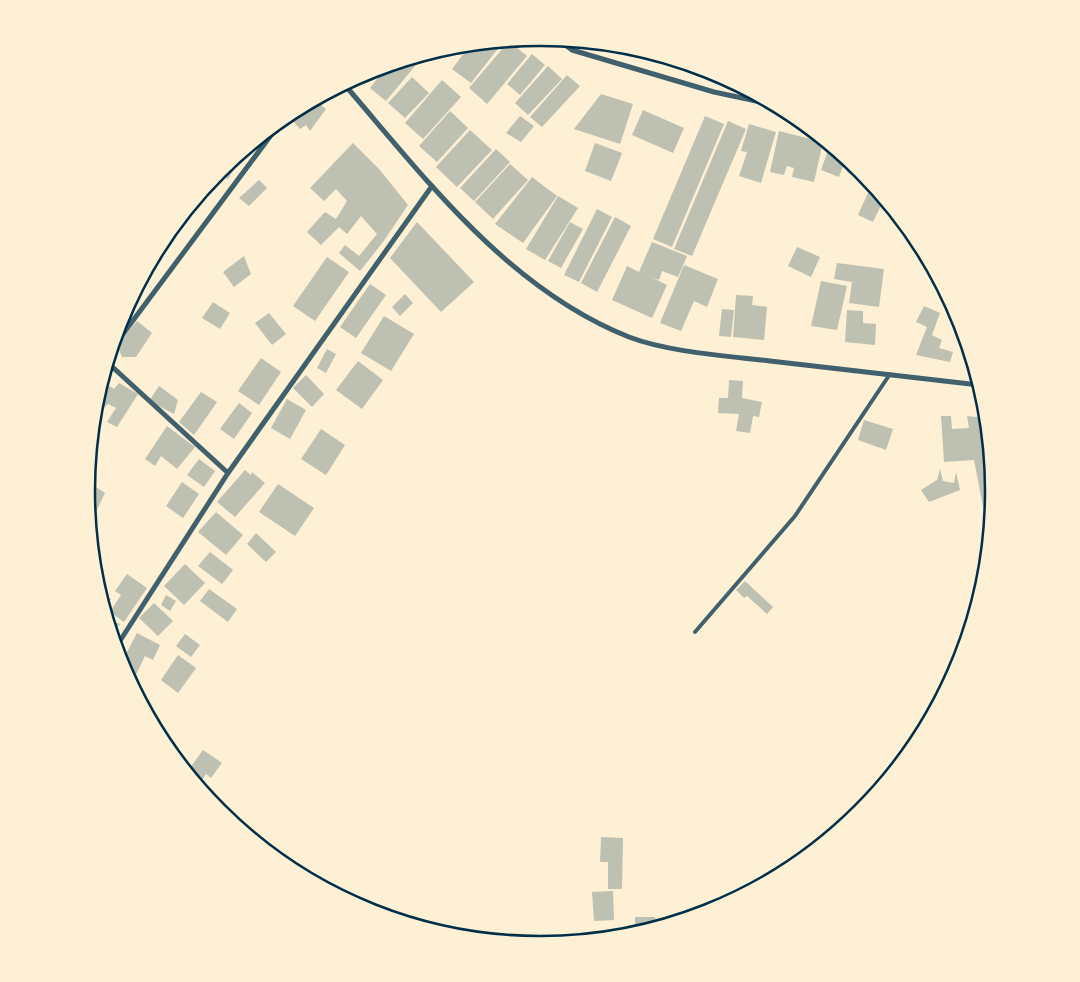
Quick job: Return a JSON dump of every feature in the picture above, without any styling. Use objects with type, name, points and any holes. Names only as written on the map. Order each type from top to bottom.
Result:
[{"type":"street","points":[[568,47],[572,50],[714,92],[751,100]]},
{"type":"street","points":[[349,89],[432,186],[493,249],[544,291],[593,320],[630,337],[668,348],[972,384]]},
{"type":"street","points":[[125,331],[269,138]]},
{"type":"street","points":[[121,639],[228,473],[432,186]]},
{"type":"street","points":[[113,367],[228,473]]},
{"type":"lane","points":[[695,632],[795,516],[890,374]]},
{"type":"building","points":[[516,47],[527,56],[487,104],[469,88],[503,48]]},
{"type":"building","points":[[498,48],[471,83],[452,69],[464,53]]},
{"type":"building","points":[[532,54],[545,65],[520,95],[507,84]]},
{"type":"building","points":[[417,64],[386,101],[370,88],[379,77]]},
{"type":"building","points":[[548,66],[562,79],[528,115],[515,103]]},
{"type":"building","points":[[567,75],[580,86],[542,127],[530,117]]},
{"type":"building","points":[[412,77],[429,93],[405,118],[388,103]]},
{"type":"building","points":[[442,80],[461,97],[423,139],[405,123]]},
{"type":"building","points":[[601,94],[633,104],[620,144],[574,129]]},
{"type":"building","points":[[321,105],[326,109],[310,131],[306,125],[300,129],[293,121]]},
{"type":"building","points":[[643,110],[684,128],[673,153],[632,135]]},
{"type":"building","points":[[450,111],[468,128],[437,162],[419,146]]},
{"type":"building","points":[[520,116],[534,126],[521,142],[506,133]]},
{"type":"building","points":[[705,116],[724,124],[672,247],[653,239]]},
{"type":"building","points":[[728,121],[746,129],[692,256],[674,249]]},
{"type":"building","points":[[749,124],[776,132],[761,183],[739,176],[747,152],[741,151]]},
{"type":"building","points":[[470,130],[492,150],[457,187],[436,167]]},
{"type":"building","points":[[779,131],[813,139],[822,147],[814,182],[792,177],[794,168],[787,166],[784,175],[770,172]]},
{"type":"building","points":[[353,143],[379,169],[408,205],[383,242],[360,271],[339,253],[345,245],[359,256],[377,234],[361,216],[347,234],[339,227],[321,245],[307,232],[325,212],[336,219],[347,201],[336,189],[324,201],[310,188]]},
{"type":"building","points":[[595,143],[622,153],[611,181],[585,171]]},
{"type":"building","points":[[496,149],[510,162],[474,201],[460,188]]},
{"type":"building","points":[[827,152],[843,166],[839,177],[821,170]]},
{"type":"building","points":[[510,164],[528,180],[493,219],[475,202]]},
{"type":"building","points":[[233,170],[228,179],[225,178]]},
{"type":"building","points":[[532,177],[557,196],[523,243],[495,224]]},
{"type":"building","points":[[259,180],[267,188],[249,206],[239,198]]},
{"type":"building","points":[[868,192],[881,206],[873,222],[858,215]]},
{"type":"building","points":[[558,196],[578,208],[545,260],[526,249]]},
{"type":"building","points":[[597,209],[612,217],[579,282],[564,275]]},
{"type":"building","points":[[615,217],[631,226],[597,292],[581,283]]},
{"type":"building","points":[[417,222],[474,282],[441,312],[390,258]]},
{"type":"building","points":[[570,222],[583,229],[561,268],[548,261]]},
{"type":"building","points":[[652,242],[687,256],[678,277],[662,271],[659,280],[651,277],[667,285],[652,318],[612,300],[627,266],[639,272]]},
{"type":"building","points":[[797,247],[820,257],[811,277],[788,266]]},
{"type":"building","points":[[244,256],[251,274],[234,287],[223,272]]},
{"type":"building","points":[[327,257],[349,272],[315,321],[293,306]]},
{"type":"building","points":[[837,263],[884,269],[879,307],[849,303],[852,282],[834,279]]},
{"type":"building","points":[[684,265],[718,279],[707,307],[694,301],[681,331],[660,323]]},
{"type":"building","points":[[821,281],[847,286],[837,330],[811,326]]},
{"type":"building","points":[[370,284],[386,295],[356,338],[340,327]]},
{"type":"building","points":[[405,294],[413,303],[400,316],[392,307]]},
{"type":"building","points":[[736,295],[753,296],[752,305],[767,307],[764,340],[733,337]]},
{"type":"building","points":[[213,302],[230,313],[220,329],[202,318]]},
{"type":"building","points":[[924,306],[940,313],[932,335],[942,340],[939,348],[953,352],[950,362],[916,355],[927,327],[916,322]]},
{"type":"building","points":[[722,309],[734,310],[731,337],[719,336]]},
{"type":"building","points":[[847,310],[863,311],[863,323],[876,324],[875,345],[845,342]]},
{"type":"building","points":[[269,313],[286,334],[272,345],[255,323]]},
{"type":"building","points":[[384,316],[414,334],[391,371],[361,353]]},
{"type":"building","points":[[137,321],[152,333],[136,357],[122,357],[119,349],[123,338]]},
{"type":"building","points":[[327,349],[336,354],[326,373],[317,368]]},
{"type":"building","points":[[261,358],[281,372],[259,405],[238,391]]},
{"type":"building","points":[[358,361],[383,380],[362,409],[336,390]]},
{"type":"building","points":[[306,375],[324,394],[312,407],[293,388]]},
{"type":"building","points":[[729,380],[743,381],[742,398],[762,402],[759,417],[753,416],[750,433],[736,431],[739,414],[718,413],[719,398],[728,398]]},
{"type":"building","points":[[119,383],[138,394],[117,427],[107,422],[116,408],[108,404],[103,409],[108,385],[114,389]]},
{"type":"building","points":[[159,386],[178,400],[174,414],[149,401]]},
{"type":"building","points":[[201,392],[217,402],[194,435],[179,422]]},
{"type":"building","points":[[287,399],[306,410],[290,439],[271,428]]},
{"type":"building","points":[[239,403],[252,413],[234,439],[220,429]]},
{"type":"building","points":[[941,416],[951,416],[952,429],[969,428],[967,416],[978,417],[984,462],[984,513],[974,460],[944,462]]},
{"type":"building","points":[[864,420],[893,429],[886,450],[858,440]]},
{"type":"building","points":[[167,426],[195,447],[177,469],[161,456],[155,466],[145,459]]},
{"type":"building","points":[[321,429],[345,445],[326,475],[301,459]]},
{"type":"building","points":[[199,459],[215,471],[204,487],[187,475]]},
{"type":"building","points":[[940,469],[943,481],[954,483],[956,472],[960,490],[929,502],[921,490],[937,480]]},
{"type":"building","points":[[245,470],[251,475],[252,472],[265,483],[235,517],[217,502]]},
{"type":"building","points":[[182,482],[199,494],[183,518],[166,506]]},
{"type":"building","points":[[278,484],[314,508],[295,536],[259,512]]},
{"type":"building","points":[[95,486],[105,493],[96,512]]},
{"type":"building","points":[[216,512],[243,535],[226,555],[198,532]]},
{"type":"building","points":[[256,533],[276,552],[266,562],[247,544]]},
{"type":"building","points":[[210,552],[233,570],[222,584],[198,566]]},
{"type":"building","points":[[185,564],[205,583],[184,605],[164,586]]},
{"type":"building","points":[[127,574],[147,588],[124,622],[113,614],[111,610],[121,595],[115,591]]},
{"type":"building","points":[[745,581],[773,607],[767,614],[747,596],[744,598],[736,590]]},
{"type":"building","points":[[209,589],[237,609],[228,622],[200,601]]},
{"type":"building","points":[[166,595],[176,601],[170,611],[161,605]]},
{"type":"building","points":[[154,603],[173,621],[158,636],[139,618]]},
{"type":"building","points":[[137,633],[160,645],[153,660],[145,656],[136,676],[126,654]]},
{"type":"building","points":[[185,634],[200,645],[191,657],[176,646]]},
{"type":"building","points":[[178,655],[196,668],[178,693],[161,680]]},
{"type":"building","points":[[203,750],[222,763],[211,778],[206,774],[202,780],[191,767]]},
{"type":"building","points":[[601,837],[623,838],[622,889],[608,889],[608,862],[600,862]]},
{"type":"building","points":[[613,891],[614,920],[594,921],[592,892]]},
{"type":"building","points":[[635,917],[655,917],[655,921],[635,925]]}]
